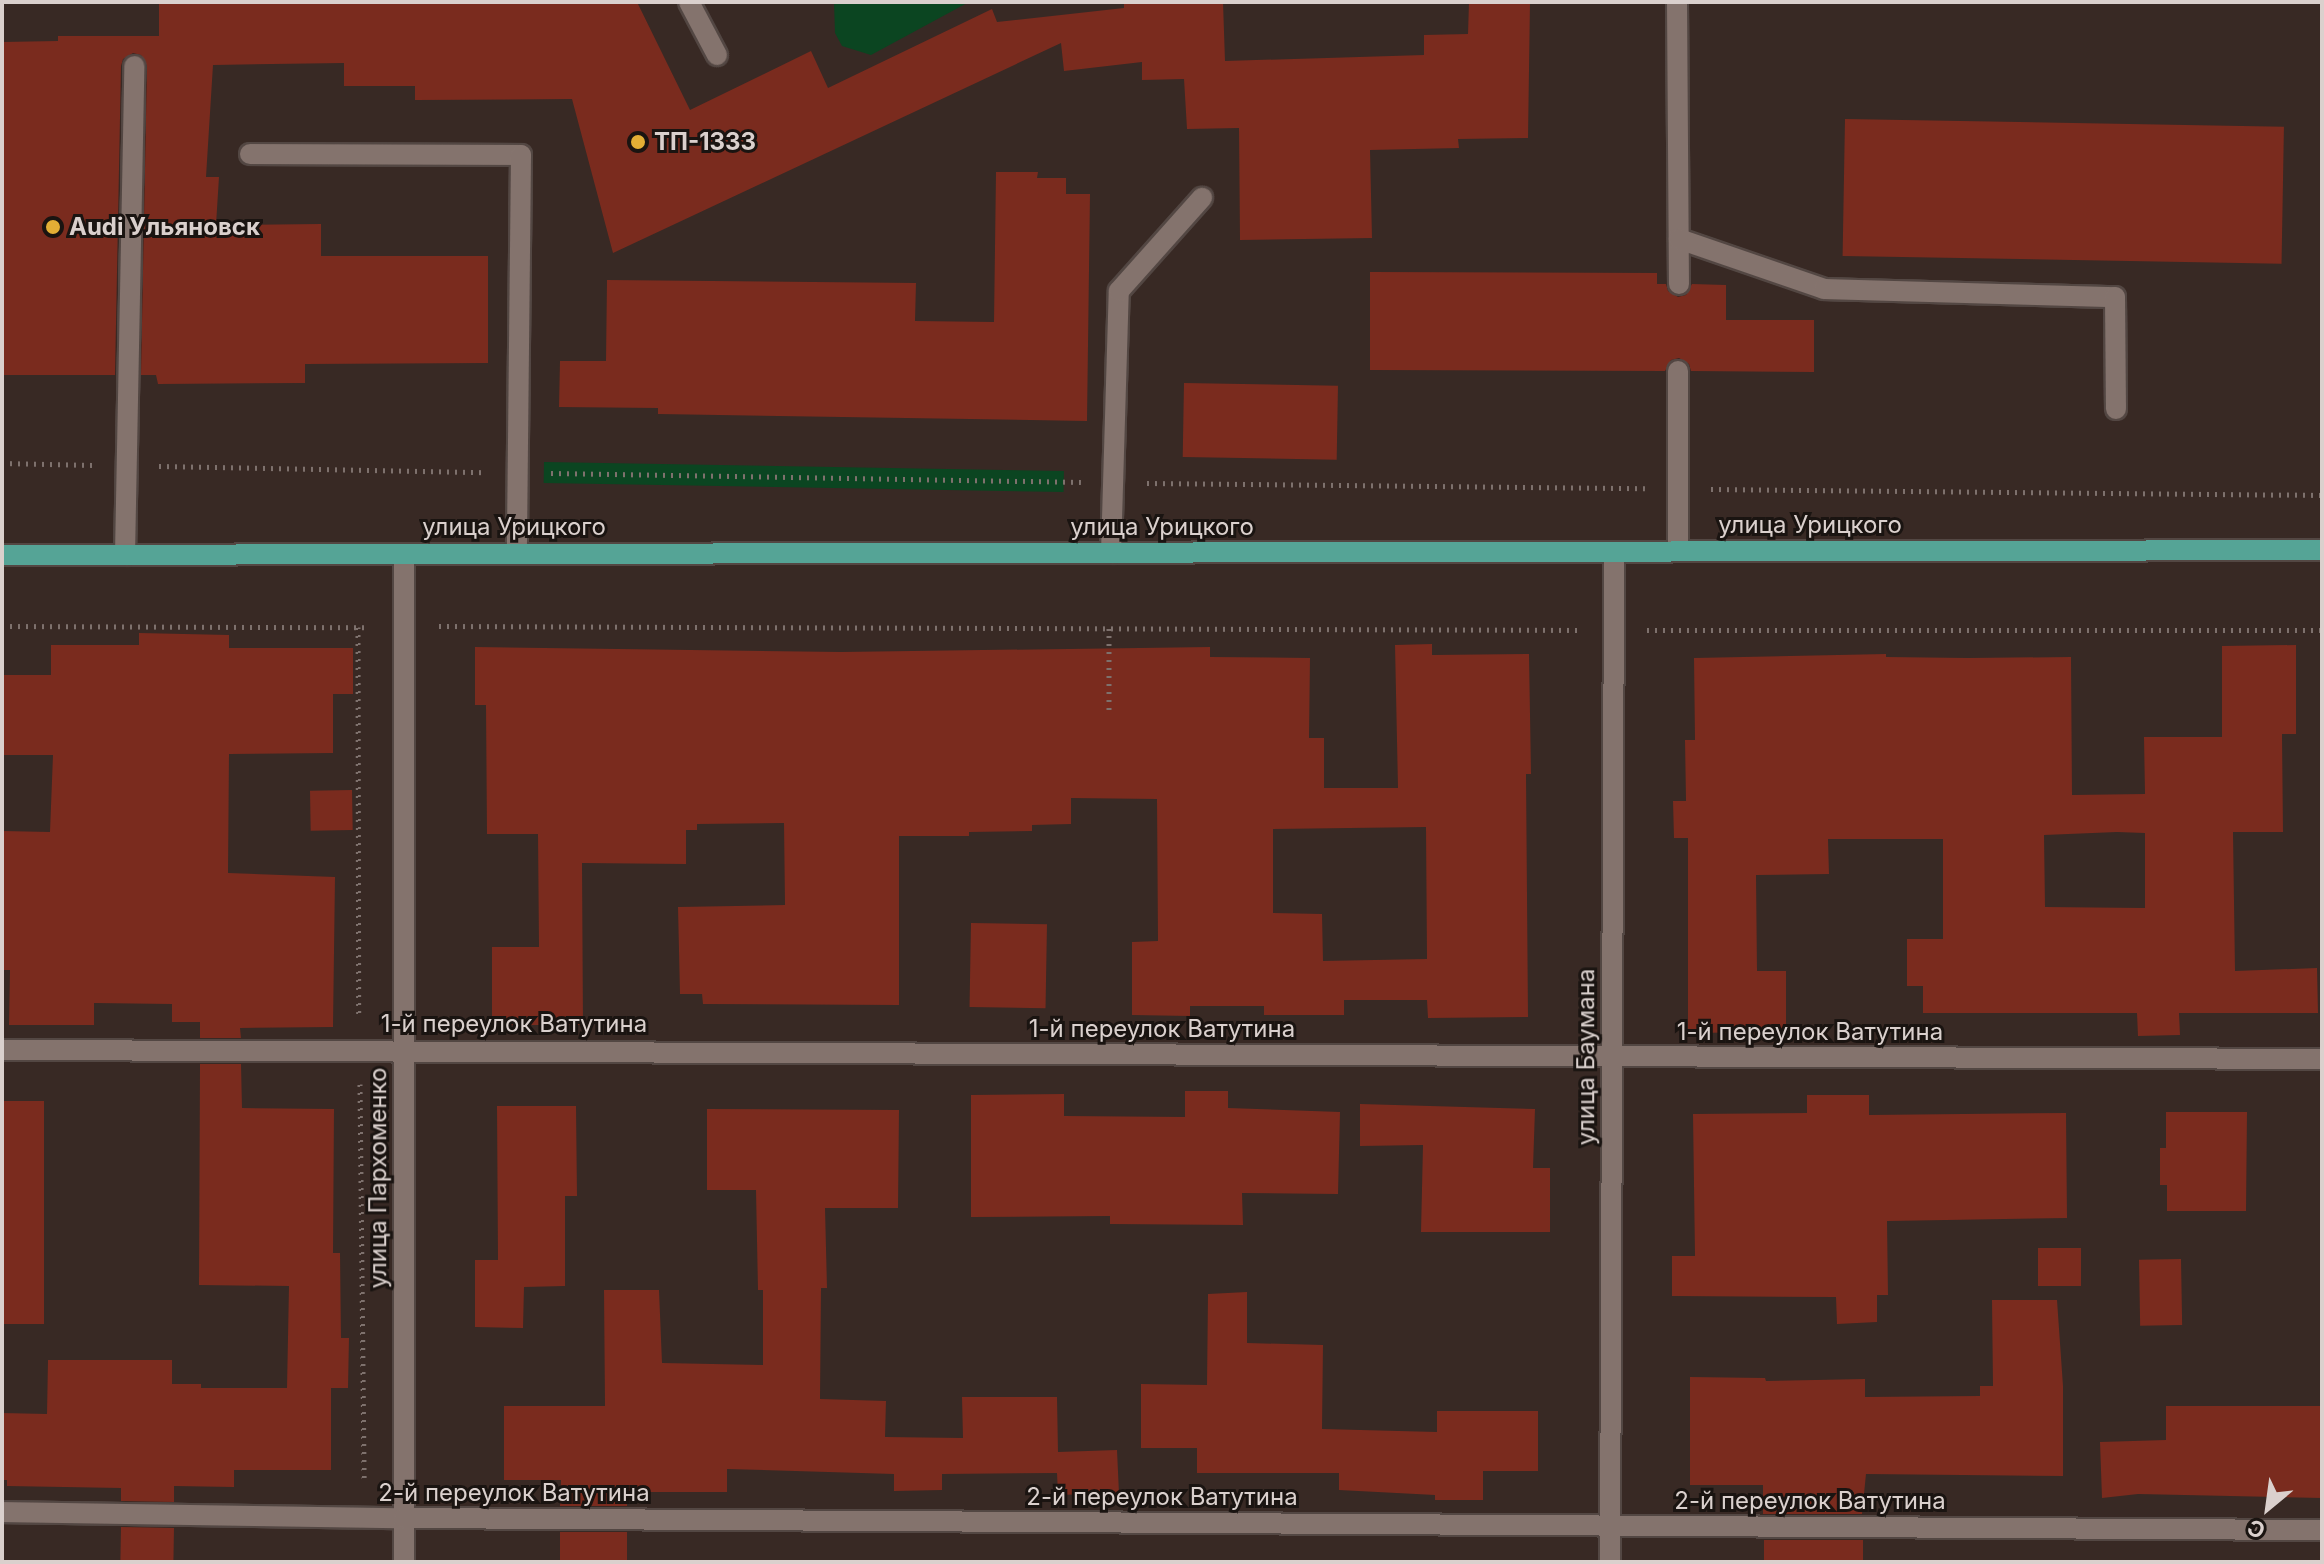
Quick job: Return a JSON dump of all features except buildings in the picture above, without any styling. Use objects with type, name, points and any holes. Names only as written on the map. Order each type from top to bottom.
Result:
[{"type":"main road","name":"улица Урицкого","points":[[2,555],[2322,550]]},
{"type":"street","points":[[689,2],[717,55]]},
{"type":"street","points":[[1677,2],[1679,284]]},
{"type":"street","points":[[125,555],[134,66]]},
{"type":"street","points":[[250,154],[521,155],[517,553]]},
{"type":"street","points":[[1111,553],[1119,291],[1202,198]]},
{"type":"street","points":[[1679,239],[1824,289],[2115,297],[2116,409]]},
{"type":"street","points":[[1678,371],[1678,551]]},
{"type":"street","name":"улица Баумана","points":[[1610,1562],[1614,552]]},
{"type":"street","name":"улица Пархоменко","points":[[404,554],[404,1562]]},
{"type":"street","name":"1-й переулок Ватутина","points":[[2,1050],[404,1049],[1611,1058],[2322,1059]]},
{"type":"street","name":"2-й переулок Ватутина","points":[[2,1512],[365,1518],[2322,1530]]},
{"type":"path","points":[[2,463],[1112,483],[2322,495]]},
{"type":"path","points":[[2,626],[2322,630]]},
{"type":"path","points":[[358,627],[365,1518]]},
{"type":"path","points":[[1109,628],[1109,710]]},
{"type":"green space","points":[[834,2],[969,2],[871,55],[842,46],[835,33]]},
{"type":"green space","points":[[544,462],[1064,471],[1064,492],[544,483]]},
{"type":"place","name":"ТП-1333","points":[[638,142]]},
{"type":"place","name":"Audi Ульяновск","points":[[53,227]]}]
